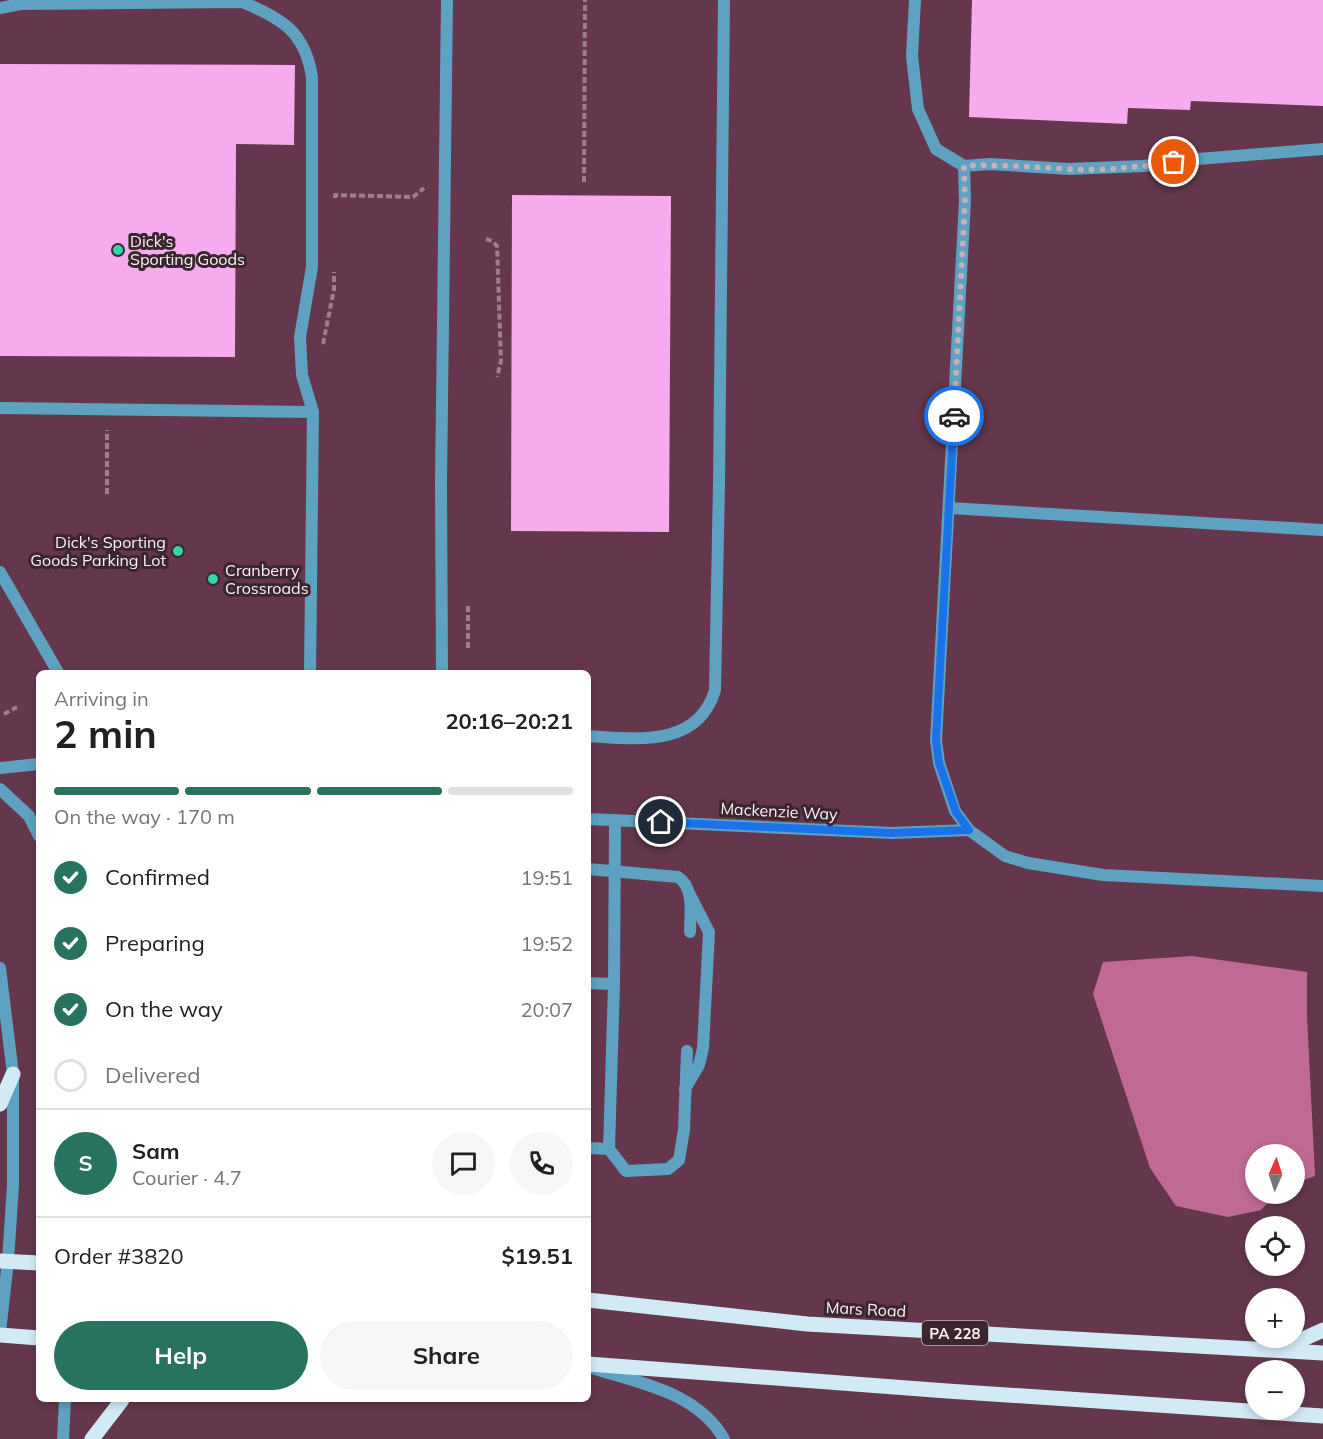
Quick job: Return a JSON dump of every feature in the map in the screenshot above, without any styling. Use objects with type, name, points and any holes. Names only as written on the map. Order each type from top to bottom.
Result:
[{"type":"main road","points":[[0,1104],[13,1074]]},
{"type":"main road","points":[[4,1261],[36,1263]]},
{"type":"main road","name":"Mars Road","points":[[591,1300],[807,1324],[1323,1353]]},
{"type":"main road","points":[[1274,1352],[1323,1330]]},
{"type":"main road","points":[[0,1333],[36,1338]]},
{"type":"main road","points":[[591,1365],[1323,1416]]},
{"type":"main road","points":[[92,1439],[120,1402]]},
{"type":"street","points":[[442,670],[441,483],[447,0]]},
{"type":"street","points":[[591,736],[626,738],[668,736],[704,715],[711,704],[715,690],[719,531],[724,0]]},
{"type":"street","points":[[915,0],[912,56],[918,109],[936,149],[964,166],[990,164],[1069,169],[1143,166],[1323,149]]},
{"type":"street","points":[[0,8],[20,4],[243,2],[269,13],[286,25],[299,40],[309,57],[312,77],[312,267],[300,338],[302,375],[313,412],[310,670]]},
{"type":"street","points":[[964,166],[965,200],[936,740],[939,763],[956,812],[969,830],[1005,856],[1039,865],[1103,874],[1323,886]]},
{"type":"street","points":[[0,408],[313,412]]},
{"type":"street","points":[[949,508],[1323,530]]},
{"type":"street","points":[[0,572],[57,670]]},
{"type":"street","points":[[0,768],[36,764]]},
{"type":"street","points":[[0,789],[29,816],[36,830]]},
{"type":"street","name":"Mackenzie Way","points":[[591,819],[892,833],[969,830]]},
{"type":"street","points":[[615,820],[614,984],[609,1149],[626,1171],[668,1169],[679,1160],[682,1150],[687,1051]]},
{"type":"street","points":[[591,869],[678,877],[683,880],[709,932],[703,1048],[699,1065],[685,1089]]},
{"type":"street","points":[[689,893],[690,932]]},
{"type":"street","points":[[0,968],[13,1074],[13,1185],[4,1261],[0,1333]]},
{"type":"street","points":[[591,983],[614,984]]},
{"type":"street","points":[[591,1148],[609,1149]]},
{"type":"street","points":[[591,1366],[658,1388],[690,1403],[706,1415],[724,1439]]},
{"type":"street","points":[[63,1439],[65,1402]]},
{"type":"path","points":[[584,182],[585,0]]},
{"type":"path","points":[[346,196],[413,197],[424,187],[430,186]]},
{"type":"path","points":[[486,239],[497,246],[501,361],[496,377]]},
{"type":"path","points":[[106,494],[107,430]]},
{"type":"path","points":[[468,603],[468,648]]},
{"type":"path","points":[[4,714],[18,707]]},
{"type":"shaded area","points":[[1192,956],[1307,972],[1315,1176],[1305,1180],[1305,1144],[1245,1144],[1245,1204],[1267,1204],[1261,1210],[1228,1217],[1176,1206],[1150,1168],[1093,994],[1103,962]]},
{"type":"building","points":[[972,0],[1323,0],[1323,106],[1191,101],[1190,110],[1128,108],[1127,124],[969,117]]},
{"type":"building","name":"Dick's Sporting Goods","points":[[0,64],[295,65],[294,145],[236,144],[235,357],[0,356]]},
{"type":"building","points":[[512,195],[671,196],[669,532],[511,531]]},
{"type":"way so far","points":[[954,416],[965,200],[964,166],[990,164],[1069,169],[1143,166],[1174,162]]},
{"type":"place","name":"Dick's Sporting Goods","points":[[118,250]]},
{"type":"place","name":"Dick's Sporting Goods Parking Lot","points":[[178,551]]},
{"type":"place","name":"Cranberry Crossroads","points":[[213,579]]},
{"type":"route","points":[[661,822],[892,833],[969,830],[956,812],[939,763],[936,740],[954,416]]}]
